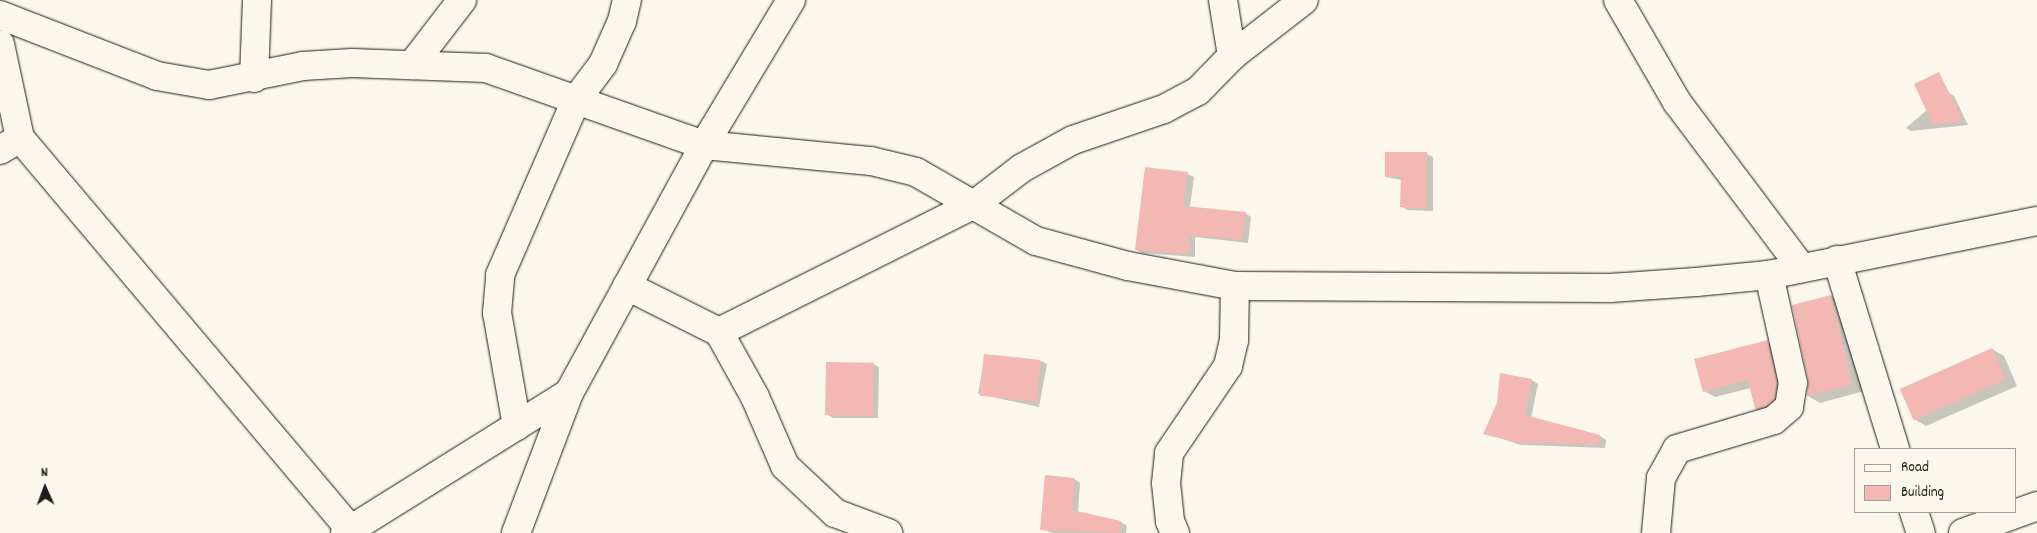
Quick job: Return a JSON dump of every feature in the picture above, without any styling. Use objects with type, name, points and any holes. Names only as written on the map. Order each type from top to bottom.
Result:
[{"type":"street","points":[[254,78],[257,0]]},
{"type":"street","points":[[412,65],[462,0]]},
{"type":"street","points":[[517,426],[497,313],[500,275],[576,100],[603,64],[622,21],[627,0]]},
{"type":"street","points":[[516,533],[569,393],[704,145],[791,0]]},
{"type":"street","points":[[1223,0],[1232,56]]},
{"type":"street","points":[[718,332],[975,204],[1022,168],[1073,140],[1164,109],[1198,91],[1232,56],[1304,0]]},
{"type":"street","points":[[1618,0],[1677,102],[1801,267]]},
{"type":"street","points":[[0,15],[158,76],[209,85],[254,78],[303,66],[352,63],[486,68],[704,145],[871,161],[916,172],[975,204],[1036,241],[1070,252],[1235,286],[1610,288],[1769,275],[1801,267],[2037,221]]},
{"type":"street","points":[[0,44],[10,144],[347,531],[569,393]]},
{"type":"street","points":[[1837,260],[1895,448]]},
{"type":"street","points":[[1656,533],[1661,478],[1676,449],[1774,420],[1789,407],[1793,383],[1769,275]]},
{"type":"street","points":[[627,286],[718,332],[755,397],[784,466],[835,513],[888,533]]},
{"type":"street","points":[[1175,533],[1170,521],[1166,483],[1169,453],[1228,366],[1234,341],[1235,286]]},
{"type":"street","points":[[1963,533],[2037,506]]},
{"type":"street","points":[[1914,513],[1921,533]]},
{"type":"building","points":[[1939,72],[1963,121],[1933,125],[1914,84]]},
{"type":"building","points":[[1385,152],[1427,152],[1427,208],[1400,207],[1401,177],[1385,177]]},
{"type":"building","points":[[1145,167],[1188,172],[1183,206],[1246,212],[1242,240],[1189,235],[1189,254],[1135,250]]},
{"type":"building","points":[[1831,295],[1852,385],[1807,396],[1808,380],[1792,305]]},
{"type":"building","points":[[1768,340],[1777,383],[1775,399],[1766,406],[1755,409],[1748,380],[1703,392],[1694,359]]},
{"type":"building","points":[[1992,348],[2006,379],[1914,420],[1900,389]]},
{"type":"building","points":[[984,354],[1041,360],[1036,402],[980,396]]},
{"type":"building","points":[[826,362],[874,363],[873,416],[825,415]]},
{"type":"building","points":[[1500,373],[1532,379],[1525,415],[1600,435],[1599,445],[1514,442],[1483,434],[1497,403]]},
{"type":"building","points":[[1045,475],[1075,478],[1072,510],[1121,521],[1119,533],[1040,530]]}]
